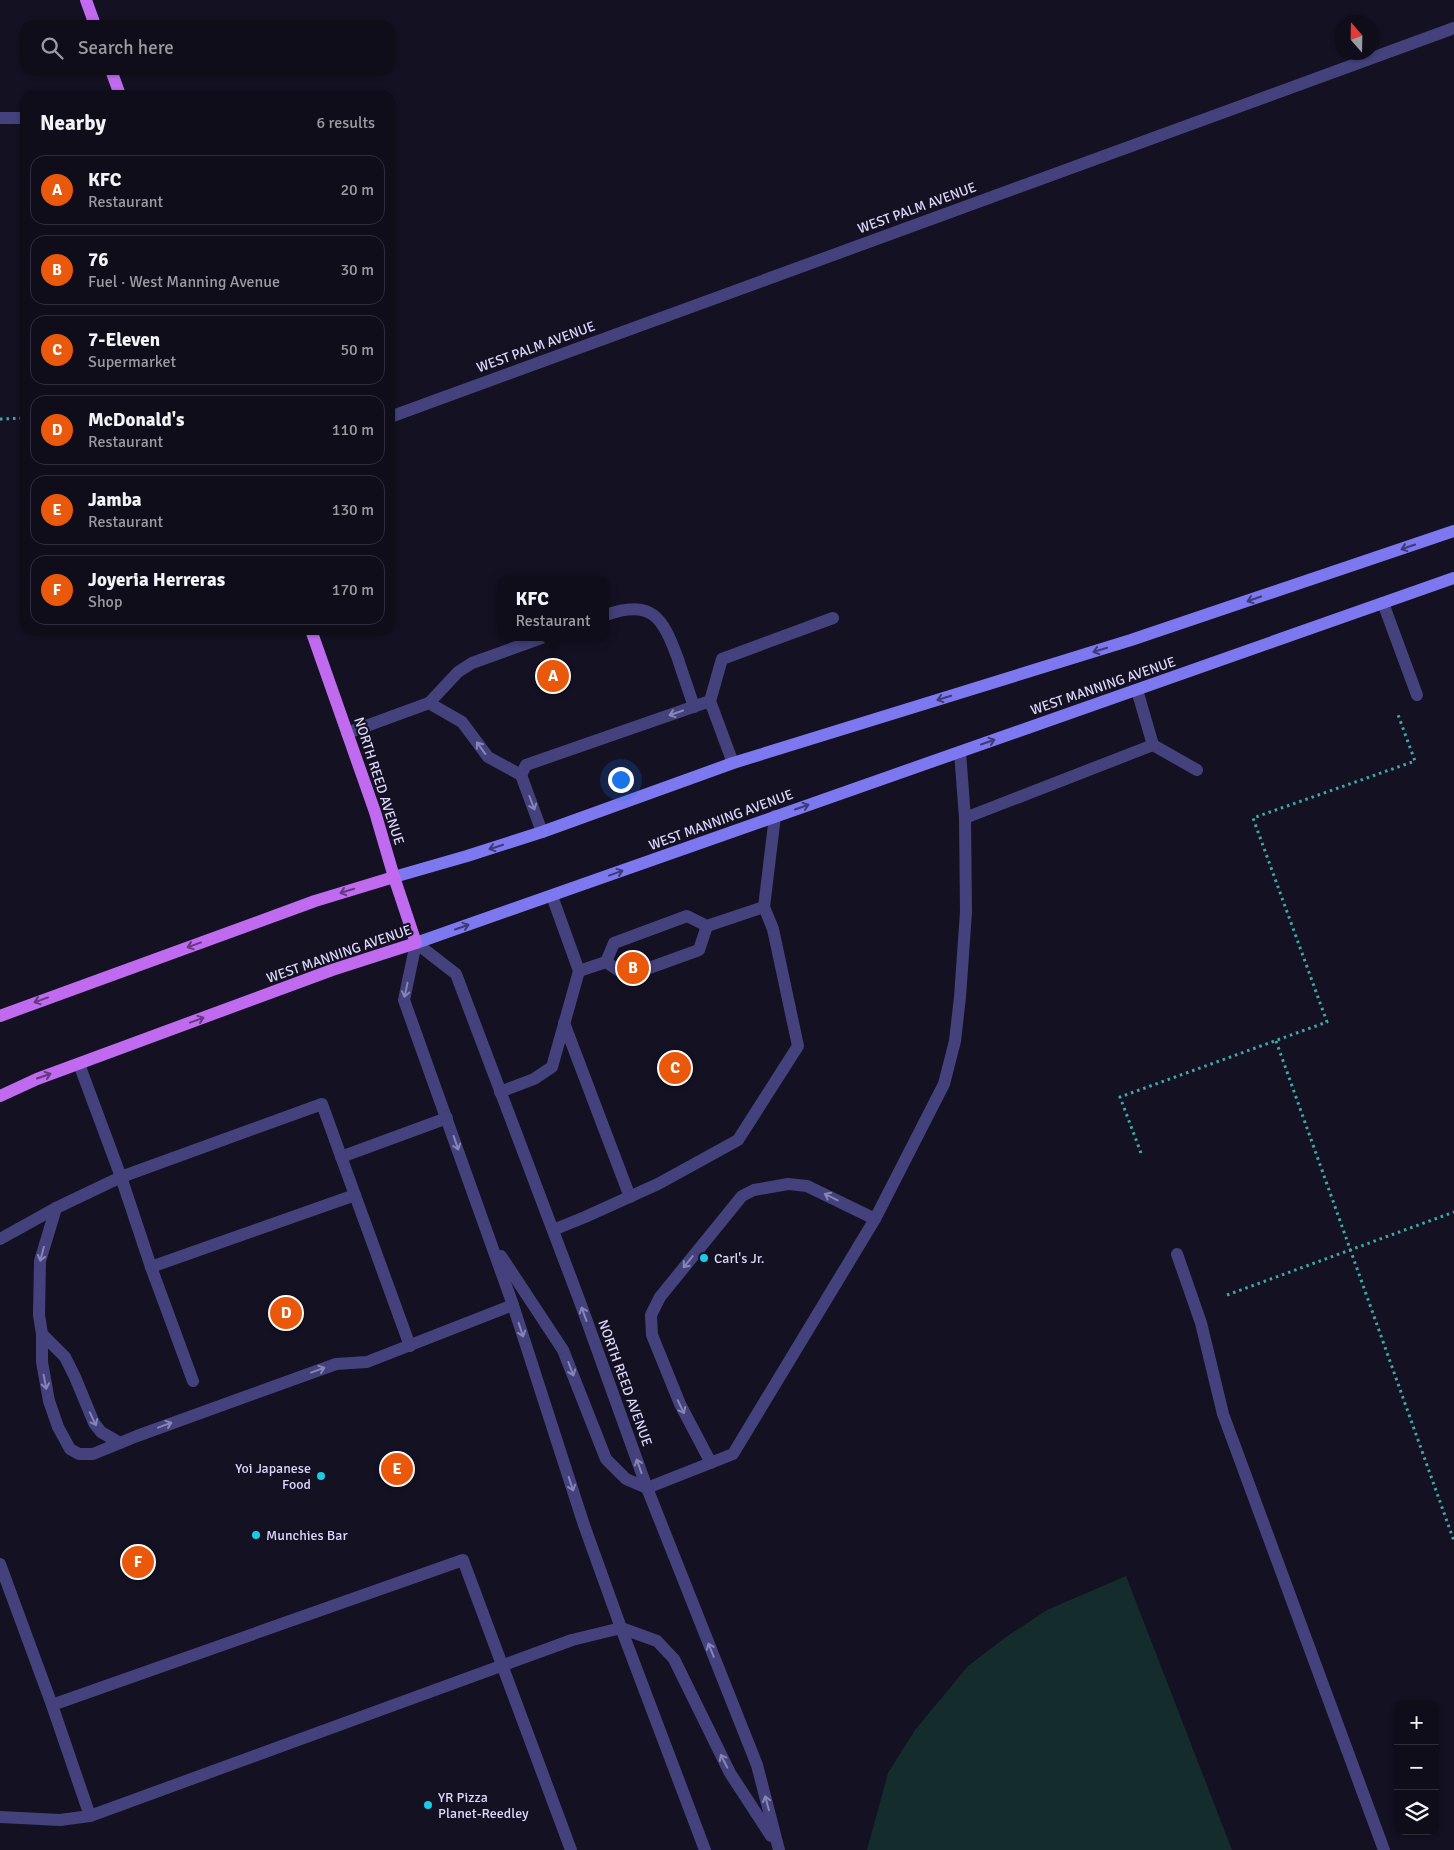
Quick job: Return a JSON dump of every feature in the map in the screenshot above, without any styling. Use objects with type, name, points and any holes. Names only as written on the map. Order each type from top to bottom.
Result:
[{"type":"main road","points":[[86,0],[93,20]]},
{"type":"main road","points":[[113,75],[118,90]]},
{"type":"main road","points":[[0,1016],[315,901],[542,832],[733,763],[1131,640],[1454,531]]},
{"type":"main road","name":"WEST MANNING AVENUE","points":[[0,1096],[37,1079],[332,970],[552,896],[1454,578]]},
{"type":"main road","name":"NORTH REED AVENUE","points":[[313,635],[375,812],[416,943]]},
{"type":"street","name":"WEST PALM AVENUE","points":[[395,415],[1454,28]]},
{"type":"street","points":[[0,118],[20,118]]},
{"type":"street","points":[[1383,604],[1416,695]]},
{"type":"street","points":[[609,614],[632,608],[642,610],[658,619],[669,634],[694,707]]},
{"type":"street","points":[[733,763],[710,702],[722,659],[832,618]]},
{"type":"street","points":[[347,733],[429,702],[458,672],[472,663],[533,641]]},
{"type":"street","points":[[1137,690],[1153,745],[1197,770]]},
{"type":"street","points":[[429,702],[462,722],[488,757],[520,774],[542,832]]},
{"type":"street","points":[[520,774],[526,765],[710,702]]},
{"type":"street","points":[[965,818],[1153,745]]},
{"type":"street","points":[[490,1239],[563,1350],[606,1458],[626,1479],[647,1488],[733,1454],[875,1219],[944,1084],[955,1041],[966,912],[965,818],[960,752]]},
{"type":"street","points":[[553,1230],[658,1184],[738,1140],[798,1046],[773,929],[764,907],[775,816]]},
{"type":"street","points":[[500,1092],[534,1079],[552,1067],[579,971],[552,896]]},
{"type":"street","points":[[579,971],[606,962],[614,943],[687,916],[707,926],[764,907]]},
{"type":"street","points":[[606,962],[627,976],[699,950],[707,926]]},
{"type":"street","points":[[416,943],[404,1000],[513,1305],[584,1525],[705,1850]]},
{"type":"street","name":"NORTH REED AVENUE","points":[[416,943],[456,974],[553,1230],[647,1488],[756,1765],[779,1848]]},
{"type":"street","points":[[564,1023],[630,1197]]},
{"type":"street","points":[[79,1064],[193,1381]]},
{"type":"street","points":[[0,1239],[56,1208],[121,1177],[322,1104],[410,1346]]},
{"type":"street","points":[[341,1157],[447,1118]]},
{"type":"street","points":[[711,1463],[680,1404],[652,1334],[650,1315],[660,1297],[742,1196],[754,1190],[788,1184],[807,1186],[875,1219]]},
{"type":"street","points":[[151,1268],[355,1195]]},
{"type":"street","points":[[56,1208],[40,1261],[39,1315],[42,1334],[42,1362],[49,1401],[58,1427],[70,1449],[79,1454],[93,1454],[336,1364],[367,1362],[513,1305]]},
{"type":"street","points":[[1177,1254],[1201,1323],[1223,1414],[1384,1850]]},
{"type":"street","points":[[42,1334],[65,1357],[94,1423],[101,1432],[120,1443]]},
{"type":"street","points":[[52,1705],[463,1560],[571,1850]]},
{"type":"street","points":[[0,1564],[52,1705],[90,1816]]},
{"type":"street","points":[[0,1817],[60,1820],[90,1816],[572,1640],[621,1628],[657,1641],[674,1659],[730,1773],[779,1848]]},
{"type":"path","points":[[0,419],[20,418]]},
{"type":"path","points":[[1141,1153],[1120,1097],[1327,1022],[1253,818],[1415,761],[1394,706]]},
{"type":"path","points":[[1276,1041],[1454,1541]]},
{"type":"path","points":[[1227,1295],[1454,1212]]},
{"type":"green space","points":[[1126,1576],[1232,1850],[867,1850],[888,1773],[915,1730],[968,1666],[1006,1637],[1047,1610]]},
{"type":"place","name":"KFC","points":[[553,676]]},
{"type":"place","name":"76","points":[[633,968]]},
{"type":"place","name":"7-Eleven","points":[[675,1068]]},
{"type":"place","name":"Carl's Jr.","points":[[704,1258]]},
{"type":"place","name":"McDonald's","points":[[286,1313]]},
{"type":"place","name":"Jamba","points":[[397,1469]]},
{"type":"place","name":"Yoi Japanese Food","points":[[321,1476]]},
{"type":"place","name":"Munchies Bar","points":[[256,1535]]},
{"type":"place","name":"Joyeria Herreras","points":[[138,1562]]},
{"type":"place","name":"YR Pizza Planet-Reedley","points":[[428,1805]]}]
